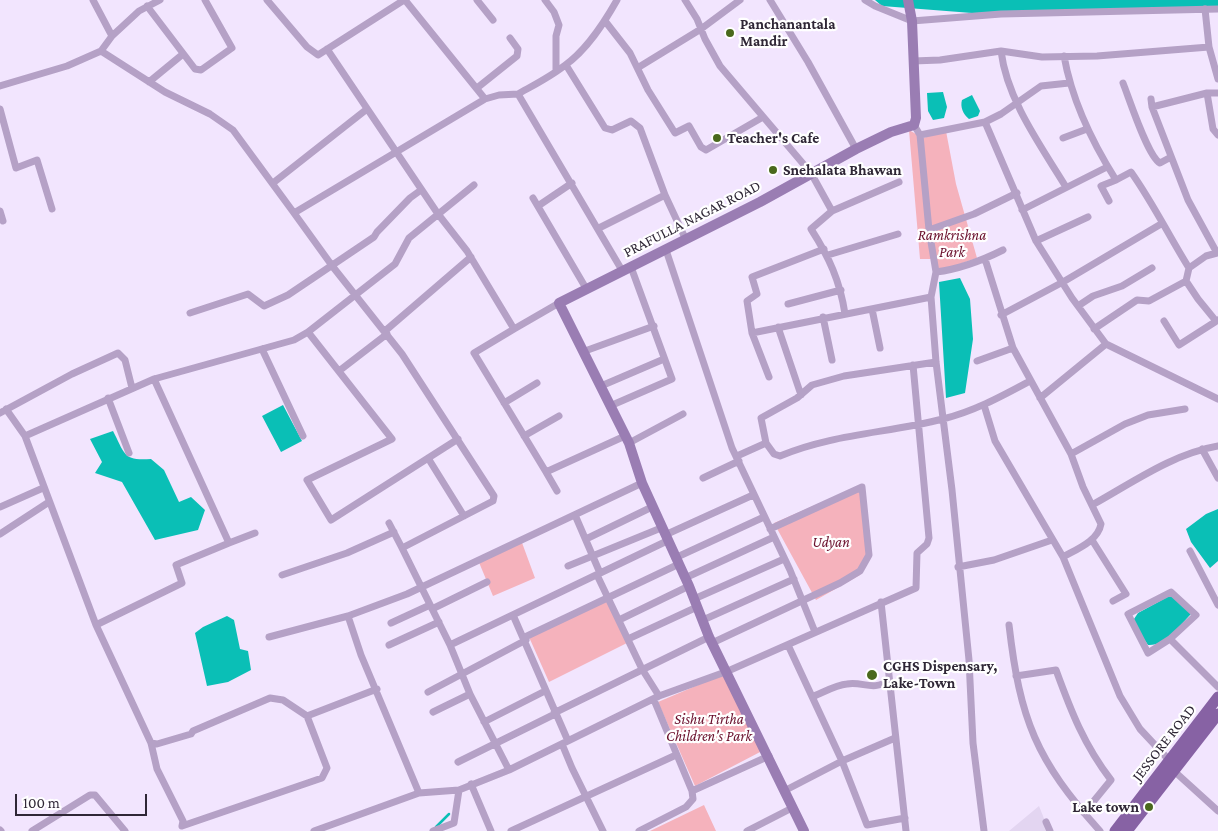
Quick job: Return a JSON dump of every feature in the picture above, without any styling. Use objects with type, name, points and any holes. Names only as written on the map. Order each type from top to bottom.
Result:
[{"type":"main road","name":"JESSORE ROAD","points":[[1115,831],[1171,766],[1218,697]]},
{"type":"main road","points":[[1127,831],[1171,766],[1218,714]]},
{"type":"street","points":[[93,0],[112,36]]},
{"type":"street","points":[[0,86],[67,66],[101,51],[112,36],[139,11],[160,0]]},
{"type":"street","points":[[147,6],[195,69],[201,70],[232,48],[205,0]]},
{"type":"street","points":[[267,0],[306,47],[318,56],[404,0],[486,99]]},
{"type":"street","points":[[477,0],[493,20]]},
{"type":"street","points":[[545,0],[554,12],[559,25],[556,36],[556,71]]},
{"type":"street","points":[[294,213],[486,99],[499,95],[518,94],[566,65],[605,21],[617,0]]},
{"type":"street","points":[[685,0],[720,66],[811,173],[832,210]]},
{"type":"street","points":[[638,67],[700,29],[740,0]]},
{"type":"street","points":[[770,0],[808,62],[856,149]]},
{"type":"street","points":[[865,0],[874,6],[912,21],[1001,14],[1218,10]]},
{"type":"street","points":[[908,0],[912,21],[916,118],[914,125],[920,135],[929,230],[936,272],[931,297],[936,362],[944,419],[969,660],[973,743],[984,831]]},
{"type":"street","points":[[1205,9],[1209,47],[1218,79]]},
{"type":"street","points":[[605,21],[622,41],[638,67],[648,90],[675,133],[689,126],[701,147],[706,150],[763,117]]},
{"type":"street","points":[[477,88],[517,56],[518,49],[510,38]]},
{"type":"street","points":[[913,61],[966,57],[1001,51],[1042,57],[1209,47]]},
{"type":"street","points":[[327,49],[421,190],[471,257],[514,329]]},
{"type":"street","points":[[101,51],[149,82],[210,114],[233,130],[333,267],[402,354],[494,496],[493,501],[402,548]]},
{"type":"street","points":[[1001,51],[1003,68],[1017,103],[1066,187]]},
{"type":"street","points":[[149,82],[184,54]]},
{"type":"street","points":[[1064,56],[1069,83],[1087,129],[1116,180]]},
{"type":"street","points":[[566,65],[607,130],[612,130],[630,121],[637,124],[665,195],[686,240]]},
{"type":"street","points":[[920,135],[965,128],[985,122],[1041,86],[1069,83]]},
{"type":"street","points":[[1123,83],[1143,136],[1156,161],[1160,163],[1171,157]]},
{"type":"street","points":[[1207,93],[1213,130],[1218,135]]},
{"type":"street","points":[[1164,321],[1178,344],[1217,320],[1198,299],[1186,281],[1189,268],[1206,256],[1216,253],[1188,200],[1152,103],[1207,93],[1218,93]]},
{"type":"street","points":[[518,94],[599,228],[627,269],[654,326],[672,378],[610,406]]},
{"type":"street","points":[[0,109],[16,168],[37,160],[52,209]]},
{"type":"street","points":[[273,183],[366,109]]},
{"type":"street","points":[[985,122],[1036,240],[1078,306],[1106,344],[1218,398]]},
{"type":"street","name":"PRAFULLA NAGAR ROAD","points":[[559,303],[686,240],[856,149],[891,132],[914,125]]},
{"type":"street","points":[[1063,138],[1087,129]]},
{"type":"street","points":[[1022,210],[1107,167]]},
{"type":"street","points":[[1109,201],[1101,186],[1131,172],[1152,202],[1161,224],[1189,268]]},
{"type":"street","points":[[845,314],[842,290],[826,252],[811,230],[832,210],[898,182]]},
{"type":"street","points":[[538,206],[572,183]]},
{"type":"street","points":[[25,436],[154,379],[294,340],[308,332],[395,264],[409,238],[474,185]]},
{"type":"street","points":[[190,313],[248,294],[264,306],[288,295],[333,267],[374,237],[376,232],[410,198],[421,190]]},
{"type":"street","points":[[929,230],[968,216],[1017,193]]},
{"type":"street","points":[[599,228],[665,195]]},
{"type":"street","points":[[533,198],[587,290]]},
{"type":"street","points":[[0,211],[3,221]]},
{"type":"street","points":[[1036,240],[1088,218]]},
{"type":"street","points":[[1001,315],[1063,282],[1161,224]]},
{"type":"street","points":[[769,377],[752,333],[747,301],[756,294],[753,275],[826,252],[898,234]]},
{"type":"street","points":[[666,250],[716,403],[753,494],[794,579],[815,632]]},
{"type":"street","points":[[936,272],[955,270],[985,260],[1003,250]]},
{"type":"street","points":[[339,371],[386,333],[471,257]]},
{"type":"street","points":[[985,260],[1013,348],[1071,454],[1101,524],[1098,533],[1092,540],[1063,557]]},
{"type":"street","points":[[1078,306],[1093,296],[1122,286],[1152,268]]},
{"type":"street","points":[[1094,329],[1137,300],[1149,301],[1186,281]]},
{"type":"street","points":[[788,304],[842,290]]},
{"type":"street","points":[[752,333],[823,317],[931,297]]},
{"type":"street","points":[[557,491],[474,351],[559,303],[585,351],[627,439],[652,507],[687,582],[711,640],[728,671],[804,831]]},
{"type":"street","points":[[872,309],[880,348]]},
{"type":"street","points":[[823,317],[832,360]]},
{"type":"street","points":[[585,351],[654,326]]},
{"type":"street","points":[[778,327],[801,395]]},
{"type":"street","points":[[308,332],[392,439],[307,480],[331,520],[458,439]]},
{"type":"street","points":[[1040,398],[1106,344]]},
{"type":"street","points":[[977,361],[1013,348]]},
{"type":"street","points":[[262,349],[303,436]]},
{"type":"street","points":[[132,388],[124,360],[118,353],[72,374],[3,411],[25,436],[96,625],[151,743],[157,769],[183,820],[182,826],[322,778],[327,768],[307,716],[283,700],[270,698],[193,731],[191,734],[157,744],[151,743]]},
{"type":"street","points":[[601,386],[664,359]]},
{"type":"street","points":[[936,362],[844,376],[808,387],[801,395],[761,418],[766,443],[774,454],[780,456],[819,442],[944,419],[984,405],[1030,381]]},
{"type":"street","points":[[314,831],[419,793],[459,790],[509,770],[656,698],[728,671],[916,588],[917,553],[927,544],[929,538],[913,365]]},
{"type":"street","points":[[154,379],[229,543]]},
{"type":"street","points":[[504,403],[537,383]]},
{"type":"street","points":[[108,398],[129,453]]},
{"type":"street","points":[[984,405],[995,441],[1063,557],[1120,696],[1140,729],[1171,766],[1218,811]]},
{"type":"street","points":[[1071,454],[1125,424],[1148,415],[1185,409]]},
{"type":"street","points":[[546,472],[683,414]]},
{"type":"street","points":[[524,436],[558,416]]},
{"type":"street","points":[[703,478],[766,443]]},
{"type":"street","points":[[1092,505],[1158,468],[1202,448],[1218,446]]},
{"type":"street","points":[[1202,448],[1218,478]]},
{"type":"street","points":[[428,458],[464,516]]},
{"type":"street","points":[[269,637],[348,616],[422,586],[642,483]]},
{"type":"street","points":[[458,762],[642,669],[802,601],[860,570],[869,554],[862,487],[770,528]]},
{"type":"street","points":[[0,507],[43,488]]},
{"type":"street","points":[[450,645],[599,574],[665,535],[753,494]]},
{"type":"street","points":[[0,534],[49,502]]},
{"type":"street","points":[[586,539],[652,507]]},
{"type":"street","points":[[575,515],[608,597],[656,698],[676,755],[692,791],[693,799],[686,807],[640,831]]},
{"type":"street","points":[[428,692],[525,638],[764,517]]},
{"type":"street","points":[[389,523],[422,586],[450,645],[470,694],[509,770]]},
{"type":"street","points":[[282,575],[347,553],[394,532]]},
{"type":"street","points":[[96,625],[182,583],[176,565],[255,533]]},
{"type":"street","points":[[568,566],[592,555],[665,535]]},
{"type":"street","points":[[619,620],[774,537]]},
{"type":"street","points":[[958,567],[994,560],[1052,540]]},
{"type":"street","points":[[1092,540],[1126,594],[1113,601]]},
{"type":"street","points":[[1190,551],[1217,602]]},
{"type":"street","points":[[628,639],[784,559]]},
{"type":"street","points":[[703,620],[794,579]]},
{"type":"street","points":[[391,623],[487,582]]},
{"type":"street","points":[[1171,592],[1196,615],[1170,638],[1148,653],[1128,614],[1171,592]]},
{"type":"street","points":[[881,602],[906,831]]},
{"type":"street","points":[[513,615],[525,638],[585,796],[603,831]]},
{"type":"street","points":[[348,616],[361,656],[419,793]]},
{"type":"street","points":[[389,645],[439,622]]},
{"type":"street","points":[[1009,625],[1016,676],[1027,719],[1041,753],[1056,777],[1100,831]]},
{"type":"street","points":[[1170,638],[1218,687]]},
{"type":"street","points":[[788,645],[814,696],[867,825],[905,818]]},
{"type":"street","points":[[1016,676],[1056,670],[1074,720],[1098,764],[1111,780],[1084,813]]},
{"type":"street","points":[[814,696],[849,683],[868,687],[883,685],[889,680]]},
{"type":"street","points":[[307,716],[376,689]]},
{"type":"street","points":[[484,722],[545,691]]},
{"type":"street","points":[[433,712],[470,694]]},
{"type":"street","points":[[784,791],[842,761],[895,738]]},
{"type":"street","points":[[511,831],[676,755]]},
{"type":"street","points":[[692,791],[769,756]]},
{"type":"street","points":[[471,784],[491,831]]},
{"type":"street","points":[[438,830],[454,823],[459,790]]},
{"type":"street","points":[[32,831],[90,795],[95,795],[125,831]]},
{"type":"street","points":[[747,831],[792,808]]},
{"type":"street","points":[[1046,822],[1050,831]]},
{"type":"shaded area","points":[[875,0],[1218,0],[1218,10],[972,13],[882,6]]},
{"type":"shaded area","points":[[943,92],[947,107],[944,118],[933,120],[928,111],[927,93]]},
{"type":"shaded area","points":[[972,95],[980,111],[978,116],[969,119],[962,110],[961,103],[962,100]]},
{"type":"shaded area","points":[[960,278],[970,299],[973,339],[965,393],[946,398],[939,282]]},
{"type":"shaded area","points":[[283,405],[302,441],[281,452],[262,416]]},
{"type":"shaded area","points":[[113,431],[126,454],[135,459],[151,459],[164,470],[179,502],[191,497],[205,510],[198,530],[155,540],[122,482],[95,473],[102,462],[90,439]]},
{"type":"shaded area","points":[[1218,509],[1218,561],[1210,568],[1191,542],[1186,529],[1206,514]]},
{"type":"shaded area","points":[[1171,595],[1191,614],[1166,639],[1148,645],[1136,627],[1134,619],[1138,613]]},
{"type":"shaded area","points":[[227,616],[234,620],[240,649],[248,651],[251,670],[228,682],[207,686],[195,633],[203,627]]},
{"type":"shaded area","points":[[1039,806],[1049,831],[1009,831]]},
{"type":"green space","name":"Ramkrishna Park","points":[[909,130],[923,138],[946,131],[956,184],[977,258],[936,272],[931,259],[920,259]]},
{"type":"green space","name":"Udyan","points":[[864,484],[871,556],[860,575],[816,600],[774,523]]},
{"type":"green space","points":[[521,540],[535,578],[493,596],[478,560]]},
{"type":"green space","points":[[609,598],[631,641],[549,682],[529,637]]},
{"type":"green space","name":"Sishu Tirtha Children's Park","points":[[724,674],[762,751],[695,786],[658,702]]},
{"type":"green space","points":[[704,805],[716,831],[650,831]]},
{"type":"waterway","points":[[436,827],[449,814]]},
{"type":"place","name":"Panchanantala Mandir","points":[[730,33]]},
{"type":"place","name":"Teacher's Cafe","points":[[717,138]]},
{"type":"place","name":"Snehalata Bhawan","points":[[773,170]]},
{"type":"place","name":"CGHS Dispensary, Lake-Town","points":[[872,675]]},
{"type":"place","name":"Lake town","points":[[1149,807]]}]
